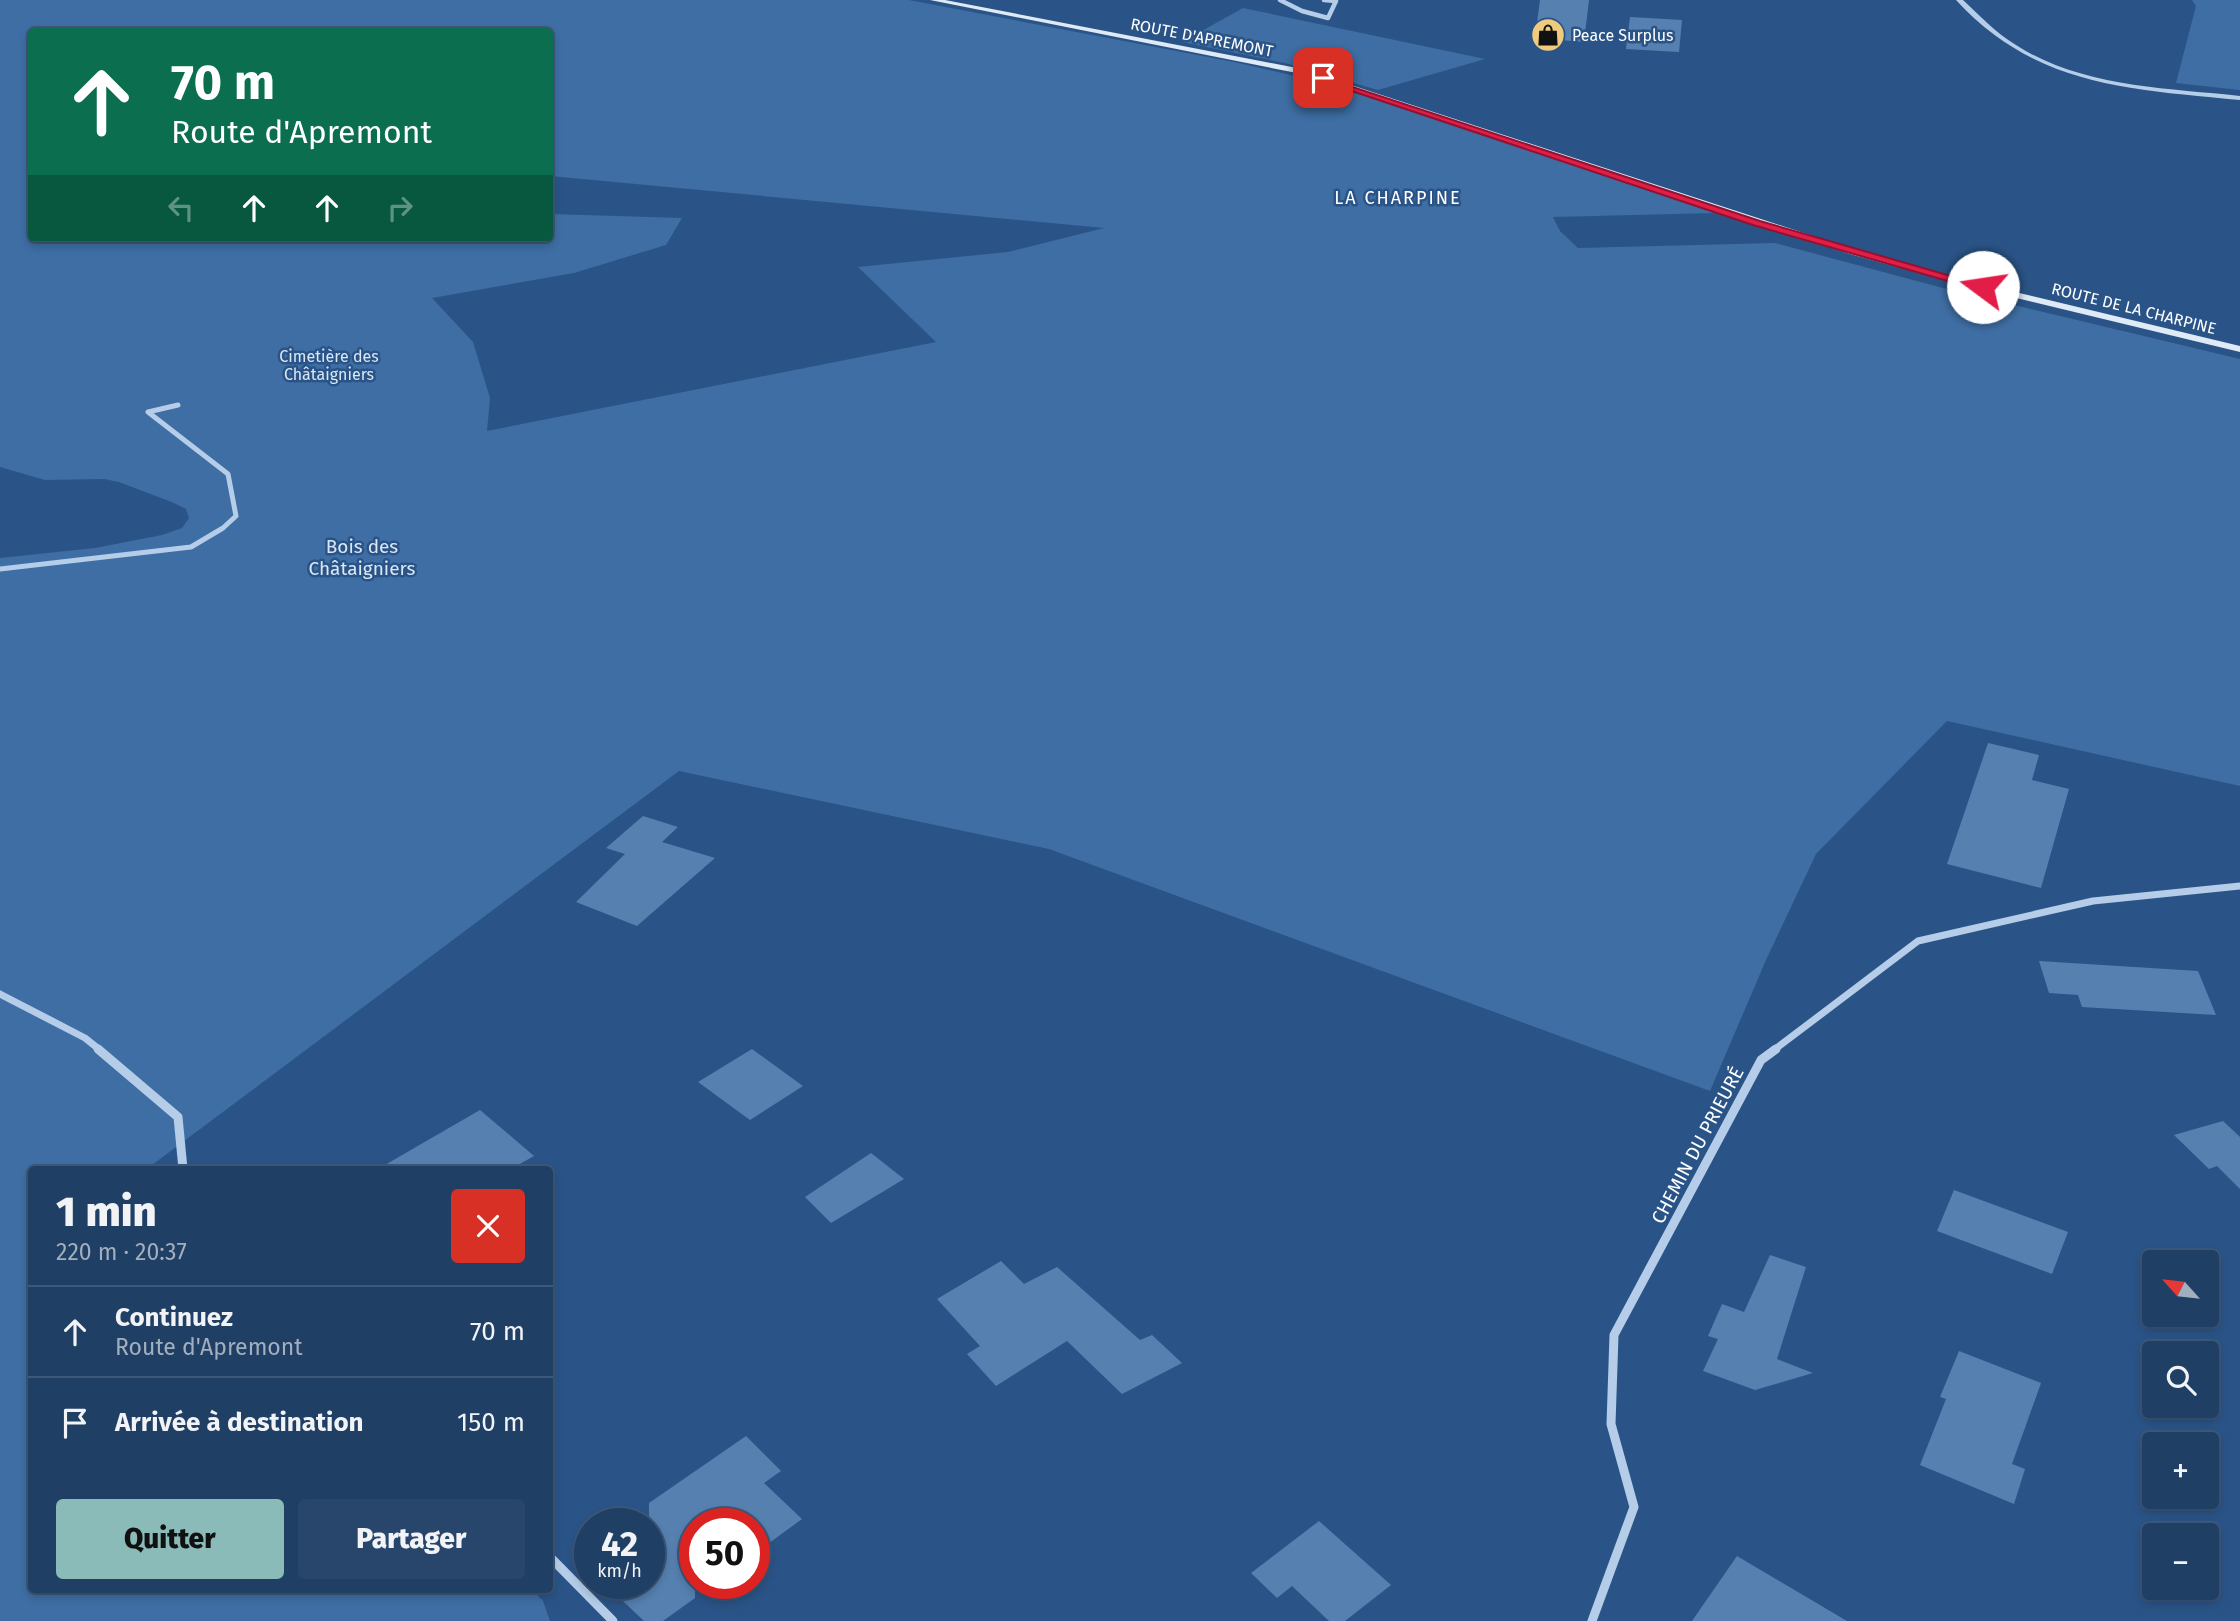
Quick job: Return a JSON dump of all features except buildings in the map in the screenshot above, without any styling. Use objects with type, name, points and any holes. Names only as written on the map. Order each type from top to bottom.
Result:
[{"type":"main road","name":"ROUTE D'APREMONT","points":[[934,0],[1299,71],[1738,216]]},
{"type":"main road","name":"ROUTE DE LA CHARPINE","points":[[1738,216],[1958,281],[2240,349]]},
{"type":"street","points":[[1280,0],[1302,11],[1328,18],[1336,1],[1324,0]]},
{"type":"street","points":[[1959,0],[2006,42],[2054,66],[2128,85],[2240,98]]},
{"type":"street","points":[[0,569],[191,547],[223,528],[236,516],[229,474],[148,412],[178,405]]},
{"type":"street","name":"CHEMIN DU PRIEURÉ","points":[[1592,1621],[1634,1507],[1611,1424],[1614,1335],[1761,1060],[1918,941],[2093,901],[2240,886]]},
{"type":"street","points":[[0,994],[85,1038],[178,1117],[183,1166]]},
{"type":"street","points":[[553,1560],[612,1621]]},
{"type":"green space","points":[[0,0],[909,0],[1234,62],[1322,82],[1715,213],[1553,217],[1560,231],[1578,248],[1775,243],[1943,288],[2240,359],[2240,786],[1947,721],[1816,854],[1766,960],[1710,1091],[1049,849],[679,771],[153,1166],[28,1166],[28,1593],[536,1593],[543,1601],[550,1621],[0,1621],[0,558],[95,548],[162,535],[182,528],[189,518],[186,509],[119,482],[104,479],[45,480],[0,467]]},
{"type":"green space","points":[[2192,0],[2240,0],[2240,90],[2176,83],[2196,6]]},
{"type":"green space","points":[[1243,8],[1485,59],[1378,90],[1285,63],[1182,42]]},
{"type":"place","name":"Peace Surplus","points":[[1548,35]]},
{"type":"district","name":"LA CHARPINE","points":[[1398,198]]},
{"type":"route","points":[[1323,78],[1756,223],[1983,287]]},
{"type":"park label","name":"Cimetière des Châtaigniers","points":[[329,365]]},
{"type":"park label","name":"Bois des Châtaigniers","points":[[362,557]]}]
